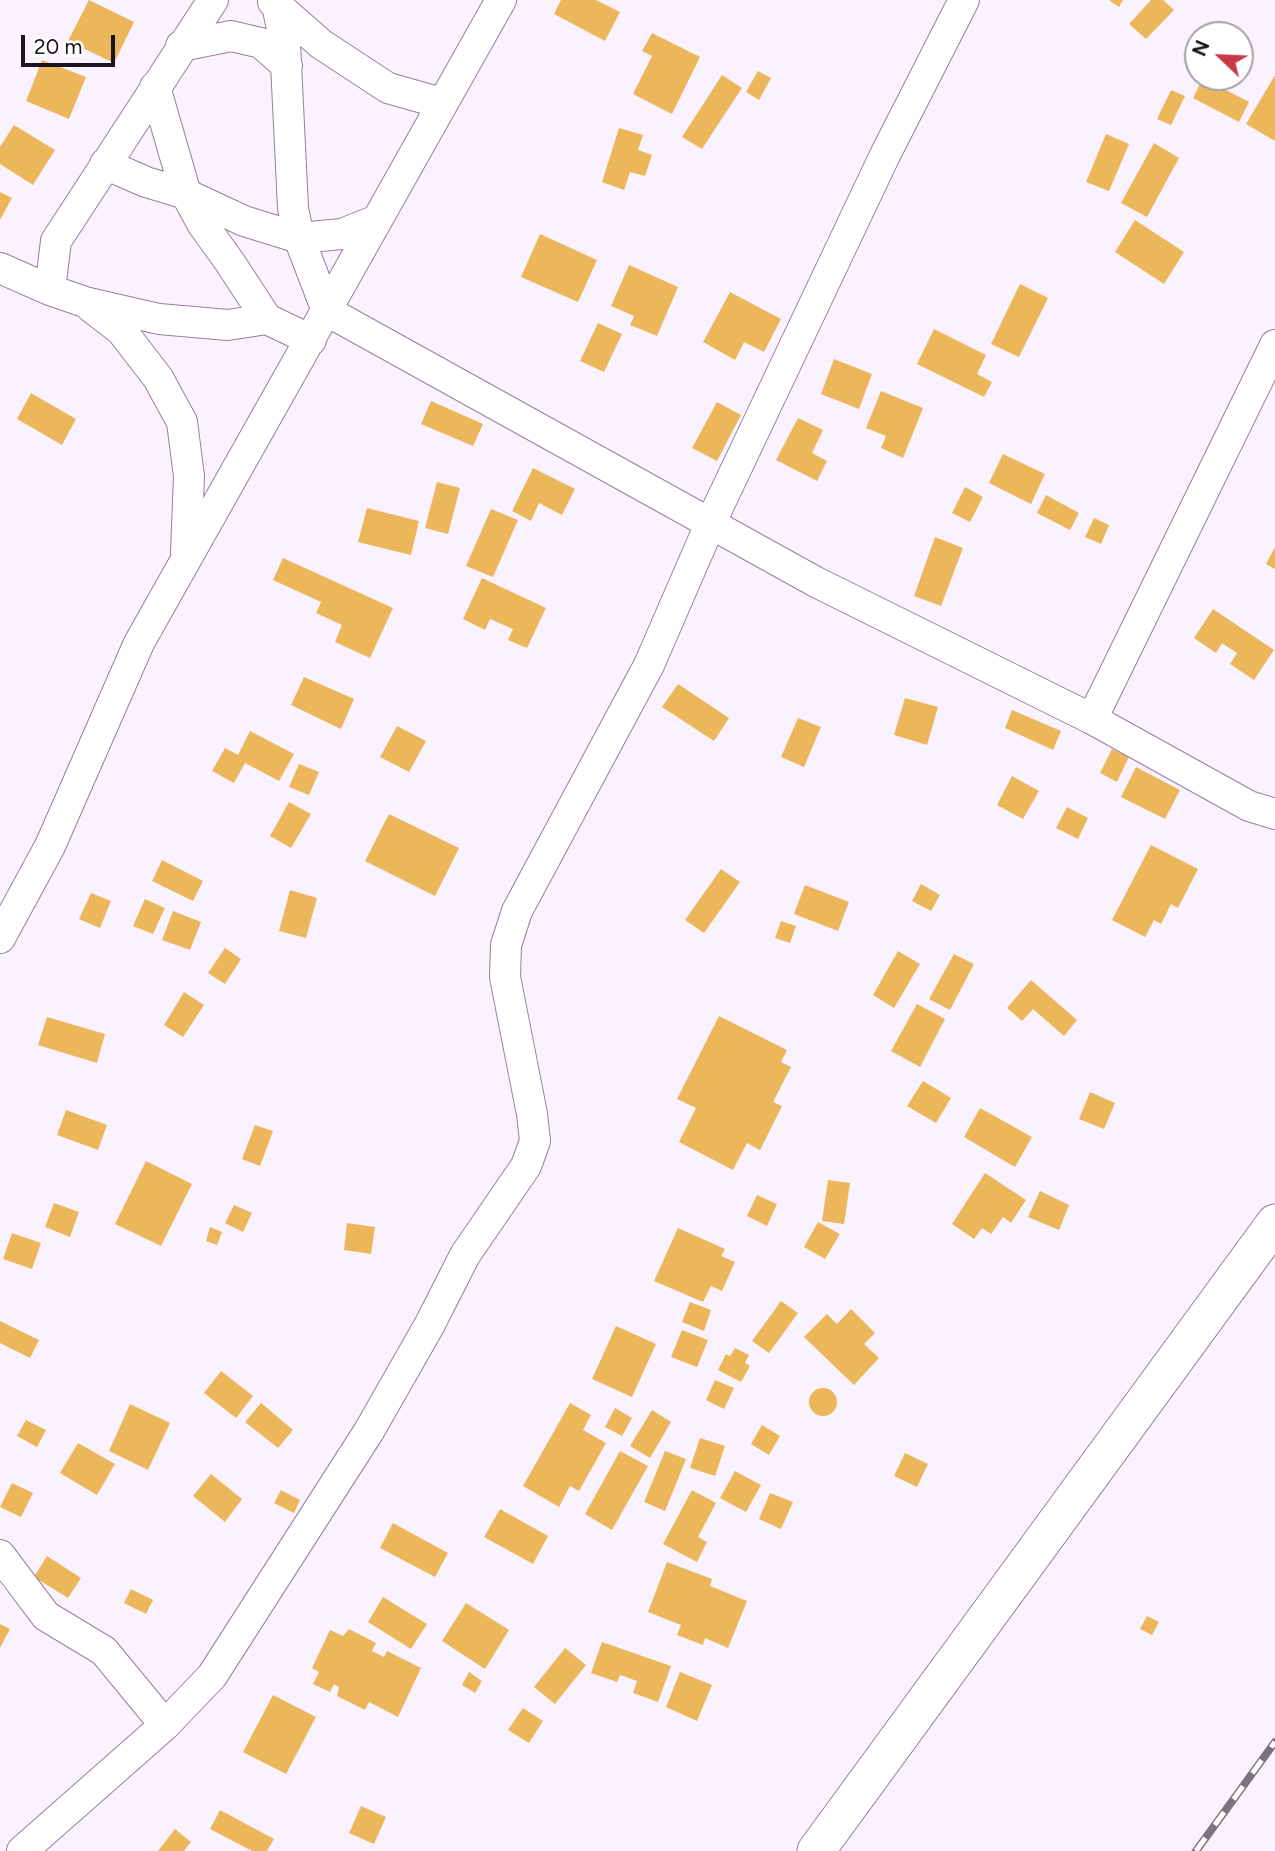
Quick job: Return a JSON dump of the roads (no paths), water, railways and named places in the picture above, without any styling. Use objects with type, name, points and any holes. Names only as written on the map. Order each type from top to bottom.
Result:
[{"type":"street","points":[[50,290],[56,241],[213,0]]},
{"type":"street","points":[[0,938],[50,846],[139,643],[501,0]]},
{"type":"street","points":[[22,1851],[164,1726],[212,1676],[369,1431],[430,1324],[465,1255],[526,1166],[535,1141],[532,1114],[505,977],[506,945],[517,911],[649,665],[711,522],[885,155],[964,0]]},
{"type":"street","points":[[274,2],[321,44],[388,88],[441,103]]},
{"type":"street","points":[[274,2],[285,43],[293,208],[299,238],[327,311],[816,582],[1092,719],[1249,806],[1275,814]]},
{"type":"street","points":[[181,46],[231,36],[261,43],[287,66]]},
{"type":"street","points":[[155,86],[186,194],[203,225],[267,319],[311,340]]},
{"type":"street","points":[[105,164],[146,182],[186,194],[244,221],[299,238],[342,234],[377,220]]},
{"type":"street","points":[[0,268],[85,302],[159,319],[228,325],[267,319]]},
{"type":"street","points":[[85,302],[121,330],[158,378],[181,422],[189,476],[186,560]]},
{"type":"street","points":[[1092,719],[1271,365]]},
{"type":"street","points":[[816,1851],[1275,1223]]},
{"type":"street","points":[[0,1555],[46,1616],[104,1651],[164,1726]]},
{"type":"railway","points":[[1196,1851],[1275,1742]]}]
